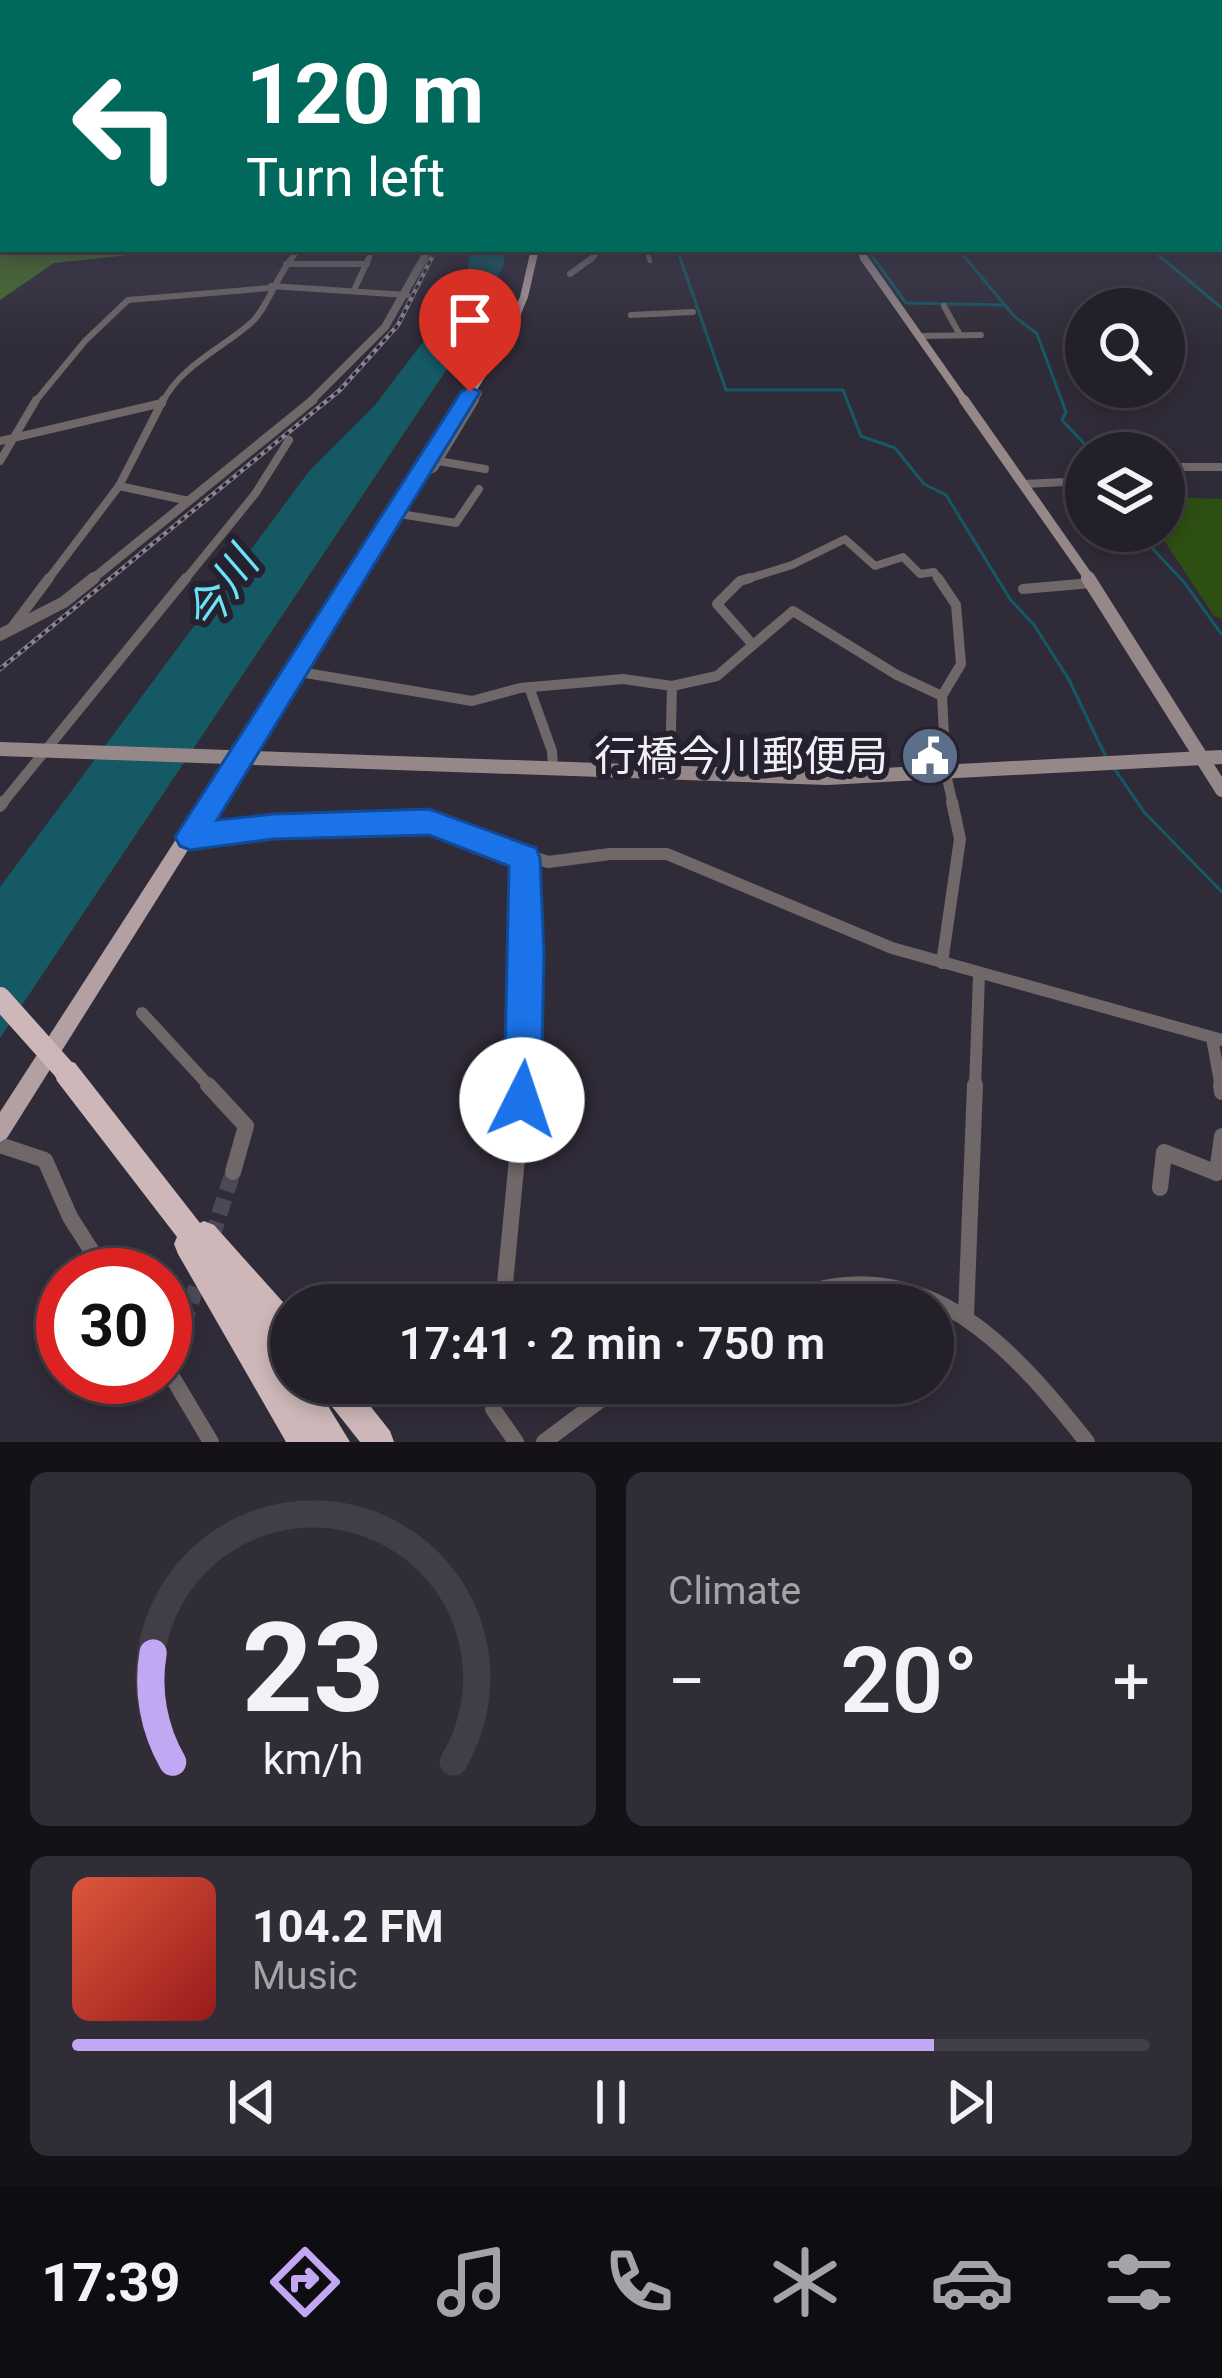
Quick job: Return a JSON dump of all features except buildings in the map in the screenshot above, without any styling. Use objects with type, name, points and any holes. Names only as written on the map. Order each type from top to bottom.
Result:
[{"type":"highway","points":[[0,998],[160,1189],[270,1344]]},
{"type":"highway","points":[[160,1189],[270,1309]]},
{"type":"highway","points":[[160,1189],[224,1313],[303,1442]]},
{"type":"highway","points":[[311,1404],[335,1442]]},
{"type":"highway","points":[[349,1404],[379,1442]]},
{"type":"main road","points":[[0,1132],[509,331],[524,297],[534,252]]},
{"type":"main road","points":[[860,252],[1092,583],[1222,790]]},
{"type":"main road","points":[[0,749],[827,778],[1222,757]]},
{"type":"street","points":[[5,632],[35,600],[119,486],[177,376],[256,318],[270,287],[297,252]]},
{"type":"street","points":[[354,290],[372,252]]},
{"type":"street","points":[[5,632],[64,602],[338,378],[368,348],[406,295],[427,252]]},
{"type":"street","points":[[570,274],[598,252]]},
{"type":"street","points":[[647,252],[650,261]]},
{"type":"street","points":[[286,264],[367,264]]},
{"type":"street","points":[[0,461],[16,427],[85,341],[128,301],[270,287],[406,295]]},
{"type":"street","points":[[944,306],[960,335]]},
{"type":"street","points":[[631,314],[693,311]]},
{"type":"street","points":[[920,336],[981,334]]},
{"type":"street","points":[[417,477],[439,461],[479,393],[470,392]]},
{"type":"street","points":[[0,441],[162,403]]},
{"type":"street","points":[[0,806],[51,750],[255,494],[289,440]]},
{"type":"street","points":[[439,461],[484,469]]},
{"type":"street","points":[[1185,467],[1222,467]]},
{"type":"street","points":[[1023,484],[1065,482]]},
{"type":"street","points":[[119,486],[189,501]]},
{"type":"street","points":[[394,513],[456,523],[479,489]]},
{"type":"street","points":[[753,645],[734,629],[717,604],[740,581],[792,565],[845,539],[875,566],[903,557],[920,574],[934,572],[956,605],[962,664],[942,696],[946,774],[955,804],[960,854],[942,963]]},
{"type":"street","points":[[1023,589],[1092,583]]},
{"type":"street","points":[[35,600],[35,618]]},
{"type":"street","points":[[294,671],[454,700],[485,700],[529,687],[623,680],[672,686],[717,676],[793,611],[897,675],[942,696]]},
{"type":"street","points":[[670,771],[672,686]]},
{"type":"street","points":[[529,687],[552,751],[553,768]]},
{"type":"street","points":[[190,837],[274,826],[429,822],[548,862],[610,854],[668,854],[812,918],[942,963],[1217,1039],[1222,1092]]},
{"type":"street","points":[[505,1284],[526,1059],[525,858]]},
{"type":"street","points":[[966,1315],[979,975]]},
{"type":"street","points":[[142,1012],[246,1126],[233,1172]]},
{"type":"street","points":[[1160,1188],[1164,1152],[1217,1173],[1222,1136]]},
{"type":"street","points":[[0,1145],[45,1160],[90,1248]]},
{"type":"street","points":[[832,1284],[890,1284]]},
{"type":"street","points":[[954,1309],[1013,1352],[1088,1442]]},
{"type":"street","points":[[188,1404],[211,1442]]},
{"type":"street","points":[[494,1404],[516,1442]]},
{"type":"street","points":[[544,1442],[595,1404]]},
{"type":"green space","points":[[0,252],[157,252],[54,263],[0,300]]},
{"type":"green space","points":[[1185,498],[1222,499],[1222,619],[1214,616],[1172,552],[1185,552]]},
{"type":"water","name":"今川","points":[[470,252],[504,252],[504,264],[463,345],[0,1038],[0,887],[310,470],[375,405],[464,288]]},
{"type":"waterway","points":[[678,252],[726,390],[843,390],[861,436],[895,448],[924,484],[946,495],[1010,599],[1034,625],[1068,678],[1105,755]]},
{"type":"waterway","points":[[869,252],[906,303],[1005,305]]},
{"type":"waterway","points":[[961,252],[1005,305]]},
{"type":"waterway","points":[[1155,252],[1222,308]]},
{"type":"waterway","points":[[1005,305],[1037,334],[1066,412],[1062,420],[1073,432]]},
{"type":"waterway","points":[[1156,552],[1222,635]]},
{"type":"waterway","points":[[1114,768],[1144,812],[1222,892]]},
{"type":"tunnel","points":[[212,1237],[233,1172]]},
{"type":"tunnel","points":[[192,1299],[201,1272]]},
{"type":"railway","points":[[0,669],[340,390],[398,325],[434,252]]},
{"type":"place","name":"行橋今川郵便局","points":[[930,756]]},
{"type":"route","points":[[470,392],[190,837],[274,826],[429,822],[525,858],[522,1100]]}]
